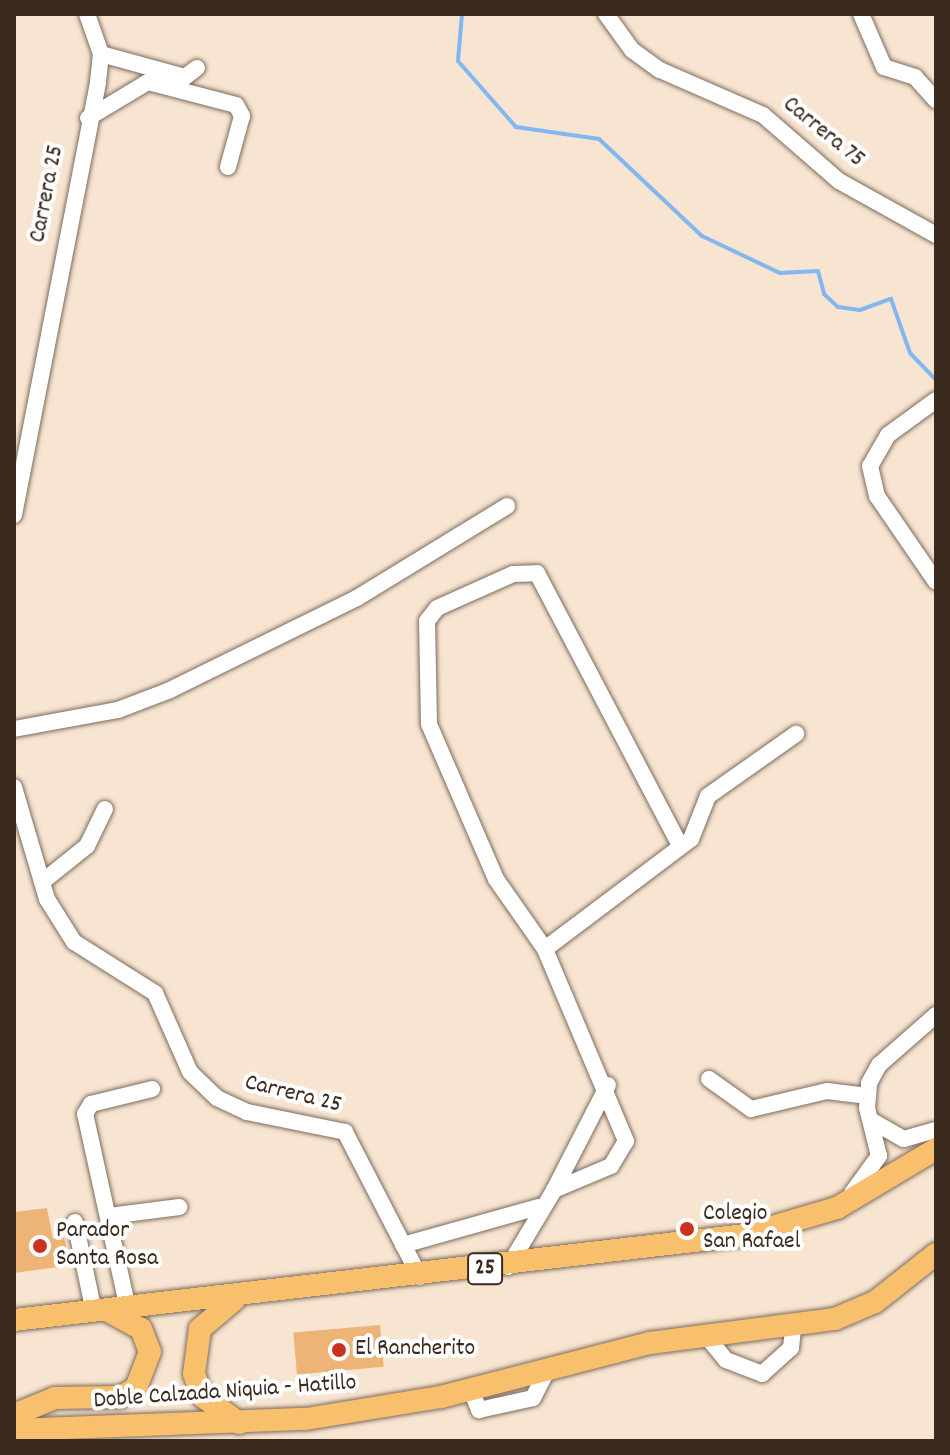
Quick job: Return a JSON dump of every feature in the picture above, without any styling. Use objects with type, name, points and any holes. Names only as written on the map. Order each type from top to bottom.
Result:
[{"type":"highway","name":"25","points":[[14,1320],[235,1299],[745,1235],[837,1208],[936,1149]]},
{"type":"highway","name":"Doble Calzada Niquia - Hatillo","points":[[14,1430],[239,1423],[471,1390],[546,1373],[650,1343],[793,1329],[875,1302],[936,1254]]},
{"type":"highway","points":[[235,1299],[200,1329],[194,1374],[210,1404],[239,1423]]},
{"type":"highway","points":[[14,1415],[55,1398],[120,1397],[136,1388],[150,1352],[141,1329],[110,1310]]},
{"type":"street","points":[[87,14],[101,54],[185,77],[197,68]]},
{"type":"street","name":"Carrera 75","points":[[606,14],[632,50],[660,70],[763,115],[839,181],[936,235]]},
{"type":"street","points":[[861,14],[884,67],[915,77],[936,100]]},
{"type":"street","name":"Carrera 25","points":[[14,515],[28,470],[101,54]]},
{"type":"street","points":[[88,118],[148,82],[236,105],[242,116],[228,167]]},
{"type":"street","points":[[936,400],[888,435],[870,466],[877,496],[936,582]]},
{"type":"street","points":[[14,729],[118,710],[170,690],[357,598],[507,506]]},
{"type":"street","points":[[554,1190],[620,1158],[626,1141],[608,1085],[545,949],[496,879],[429,724],[427,621],[437,608],[513,574],[537,573],[679,844]]},
{"type":"street","points":[[545,949],[679,844],[699,832],[701,808],[717,787],[796,734]]},
{"type":"street","name":"Carrera 25","points":[[14,787],[42,882],[74,942],[155,993],[190,1072],[217,1098],[247,1112],[345,1132],[420,1277]]},
{"type":"street","points":[[42,882],[87,846],[105,809]]},
{"type":"street","points":[[837,1208],[879,1156],[866,1096],[879,1065],[936,1015]]},
{"type":"street","points":[[709,1079],[751,1109],[827,1091],[866,1096]]},
{"type":"street","points":[[508,1267],[538,1207],[554,1190],[608,1085]]},
{"type":"street","points":[[110,1310],[109,1216],[87,1108],[152,1089]]},
{"type":"street","points":[[874,1122],[904,1139],[936,1130]]},
{"type":"street","points":[[109,1216],[179,1207]]},
{"type":"street","points":[[403,1245],[538,1207]]},
{"type":"street","points":[[75,1222],[110,1310]]},
{"type":"street","points":[[708,1338],[726,1360],[762,1374],[791,1348],[793,1329]]},
{"type":"building","name":"Parador Santa Rosa","points":[[47,1208],[53,1239],[64,1237],[68,1253],[56,1254],[58,1267],[14,1273],[14,1212]]},
{"type":"building","name":"El Rancherito","points":[[380,1325],[384,1367],[297,1374],[293,1333]]},
{"type":"waterway","points":[[462,14],[458,61],[516,127],[599,139],[702,236],[780,273],[818,271],[824,294],[838,307],[860,310],[891,299],[910,353],[936,380]]},
{"type":"place","name":"Colegio San Rafael","points":[[687,1229]]},
{"type":"place","name":"Parador Santa Rosa","points":[[40,1246]]},
{"type":"place","name":"El Rancherito","points":[[339,1350]]}]
